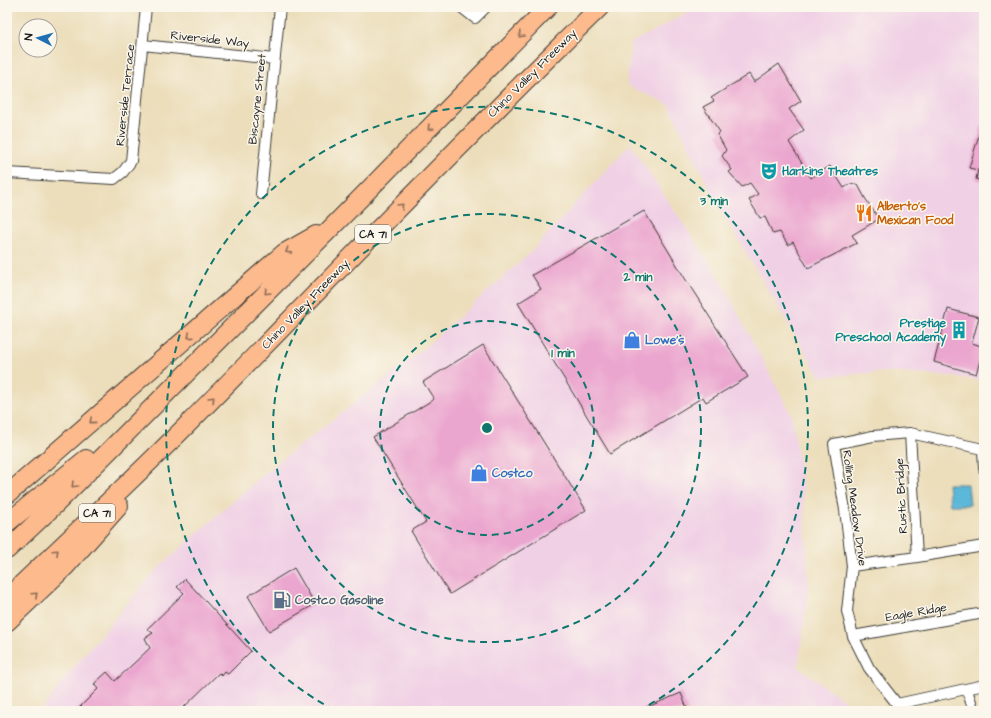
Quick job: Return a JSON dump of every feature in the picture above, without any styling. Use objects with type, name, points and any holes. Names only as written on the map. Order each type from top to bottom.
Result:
[{"type":"highway","name":"CA 71","points":[[7,550],[56,504],[334,225],[548,7]]},
{"type":"highway","name":"Chino Valley Freeway","points":[[7,598],[185,427],[472,133],[600,7]]},
{"type":"highway","points":[[7,495],[284,253],[334,225]]},
{"type":"highway","points":[[7,523],[151,408]]},
{"type":"highway","points":[[7,622],[65,567],[93,537],[185,427]]},
{"type":"street","name":"Riverside Terrace","points":[[7,173],[114,179],[123,172],[131,161],[146,7]]},
{"type":"street","name":"Biscayne Street","points":[[261,194],[280,7]]},
{"type":"street","points":[[461,7],[475,18],[486,7]]},
{"type":"street","name":"Riverside Way","points":[[143,45],[274,59]]},
{"type":"street","points":[[910,433],[983,449],[984,469]]},
{"type":"street","name":"Rolling Meadow Drive","points":[[910,433],[873,436],[834,444],[845,510],[852,566],[847,611],[853,636],[869,668],[897,704],[967,690]]},
{"type":"street","name":"Rustic Bridge","points":[[910,433],[917,557]]},
{"type":"street","points":[[852,566],[984,546]]},
{"type":"street","name":"Eagle Ridge","points":[[853,636],[984,614]]},
{"type":"street","points":[[974,711],[967,690],[984,685]]},
{"type":"shaded area","points":[[698,7],[984,7],[984,381],[951,376],[882,372],[820,377],[718,206],[669,105],[627,85],[631,43]]},
{"type":"shaded area","points":[[630,144],[719,277],[792,416],[803,489],[809,587],[798,667],[859,711],[41,711],[64,679],[156,570],[266,472],[421,351],[531,252]]},
{"type":"water","points":[[948,484],[968,484],[970,505],[950,505]]},
{"type":"building","name":"Harkins Theatres","points":[[779,64],[801,101],[789,109],[804,130],[789,142],[811,178],[830,166],[844,188],[850,184],[858,185],[879,219],[852,235],[857,243],[808,268],[793,242],[788,245],[780,232],[773,234],[765,217],[760,218],[749,200],[758,194],[750,183],[742,187],[729,172],[732,170],[722,156],[726,150],[717,134],[720,132],[703,107],[714,101],[711,98],[749,74],[754,82]]},
{"type":"building","points":[[982,125],[984,125],[984,182],[976,179],[978,170],[969,168]]},
{"type":"building","name":"Lowe's","points":[[644,211],[748,377],[706,402],[703,397],[610,454],[518,303],[541,289],[532,275]]},
{"type":"building","name":"Prestige Preschool Academy","points":[[948,309],[979,317],[972,343],[984,347],[976,374],[934,362]]},
{"type":"building","name":"Costco","points":[[483,345],[586,510],[450,594],[411,531],[426,522],[373,437],[434,399],[423,382]]},
{"type":"building","name":"Costco Gasoline","points":[[294,568],[315,604],[269,631],[248,596]]},
{"type":"building","points":[[185,579],[251,651],[228,674],[225,672],[222,676],[219,673],[180,711],[76,711],[98,689],[94,684],[107,672],[115,681],[150,648],[145,638],[153,633],[147,629],[184,593],[177,587]]},
{"type":"building","points":[[681,693],[688,711],[638,711]]},
{"type":"place","name":"Harkins Theatres","points":[[769,171]]},
{"type":"place","name":"Alberto's Mexican Food","points":[[864,213]]},
{"type":"place","name":"Prestige Preschool Academy","points":[[959,330]]},
{"type":"place","name":"Lowe's","points":[[632,340]]},
{"type":"place","name":"Costco","points":[[479,473]]},
{"type":"place","name":"Costco Gasoline","points":[[282,600]]}]
